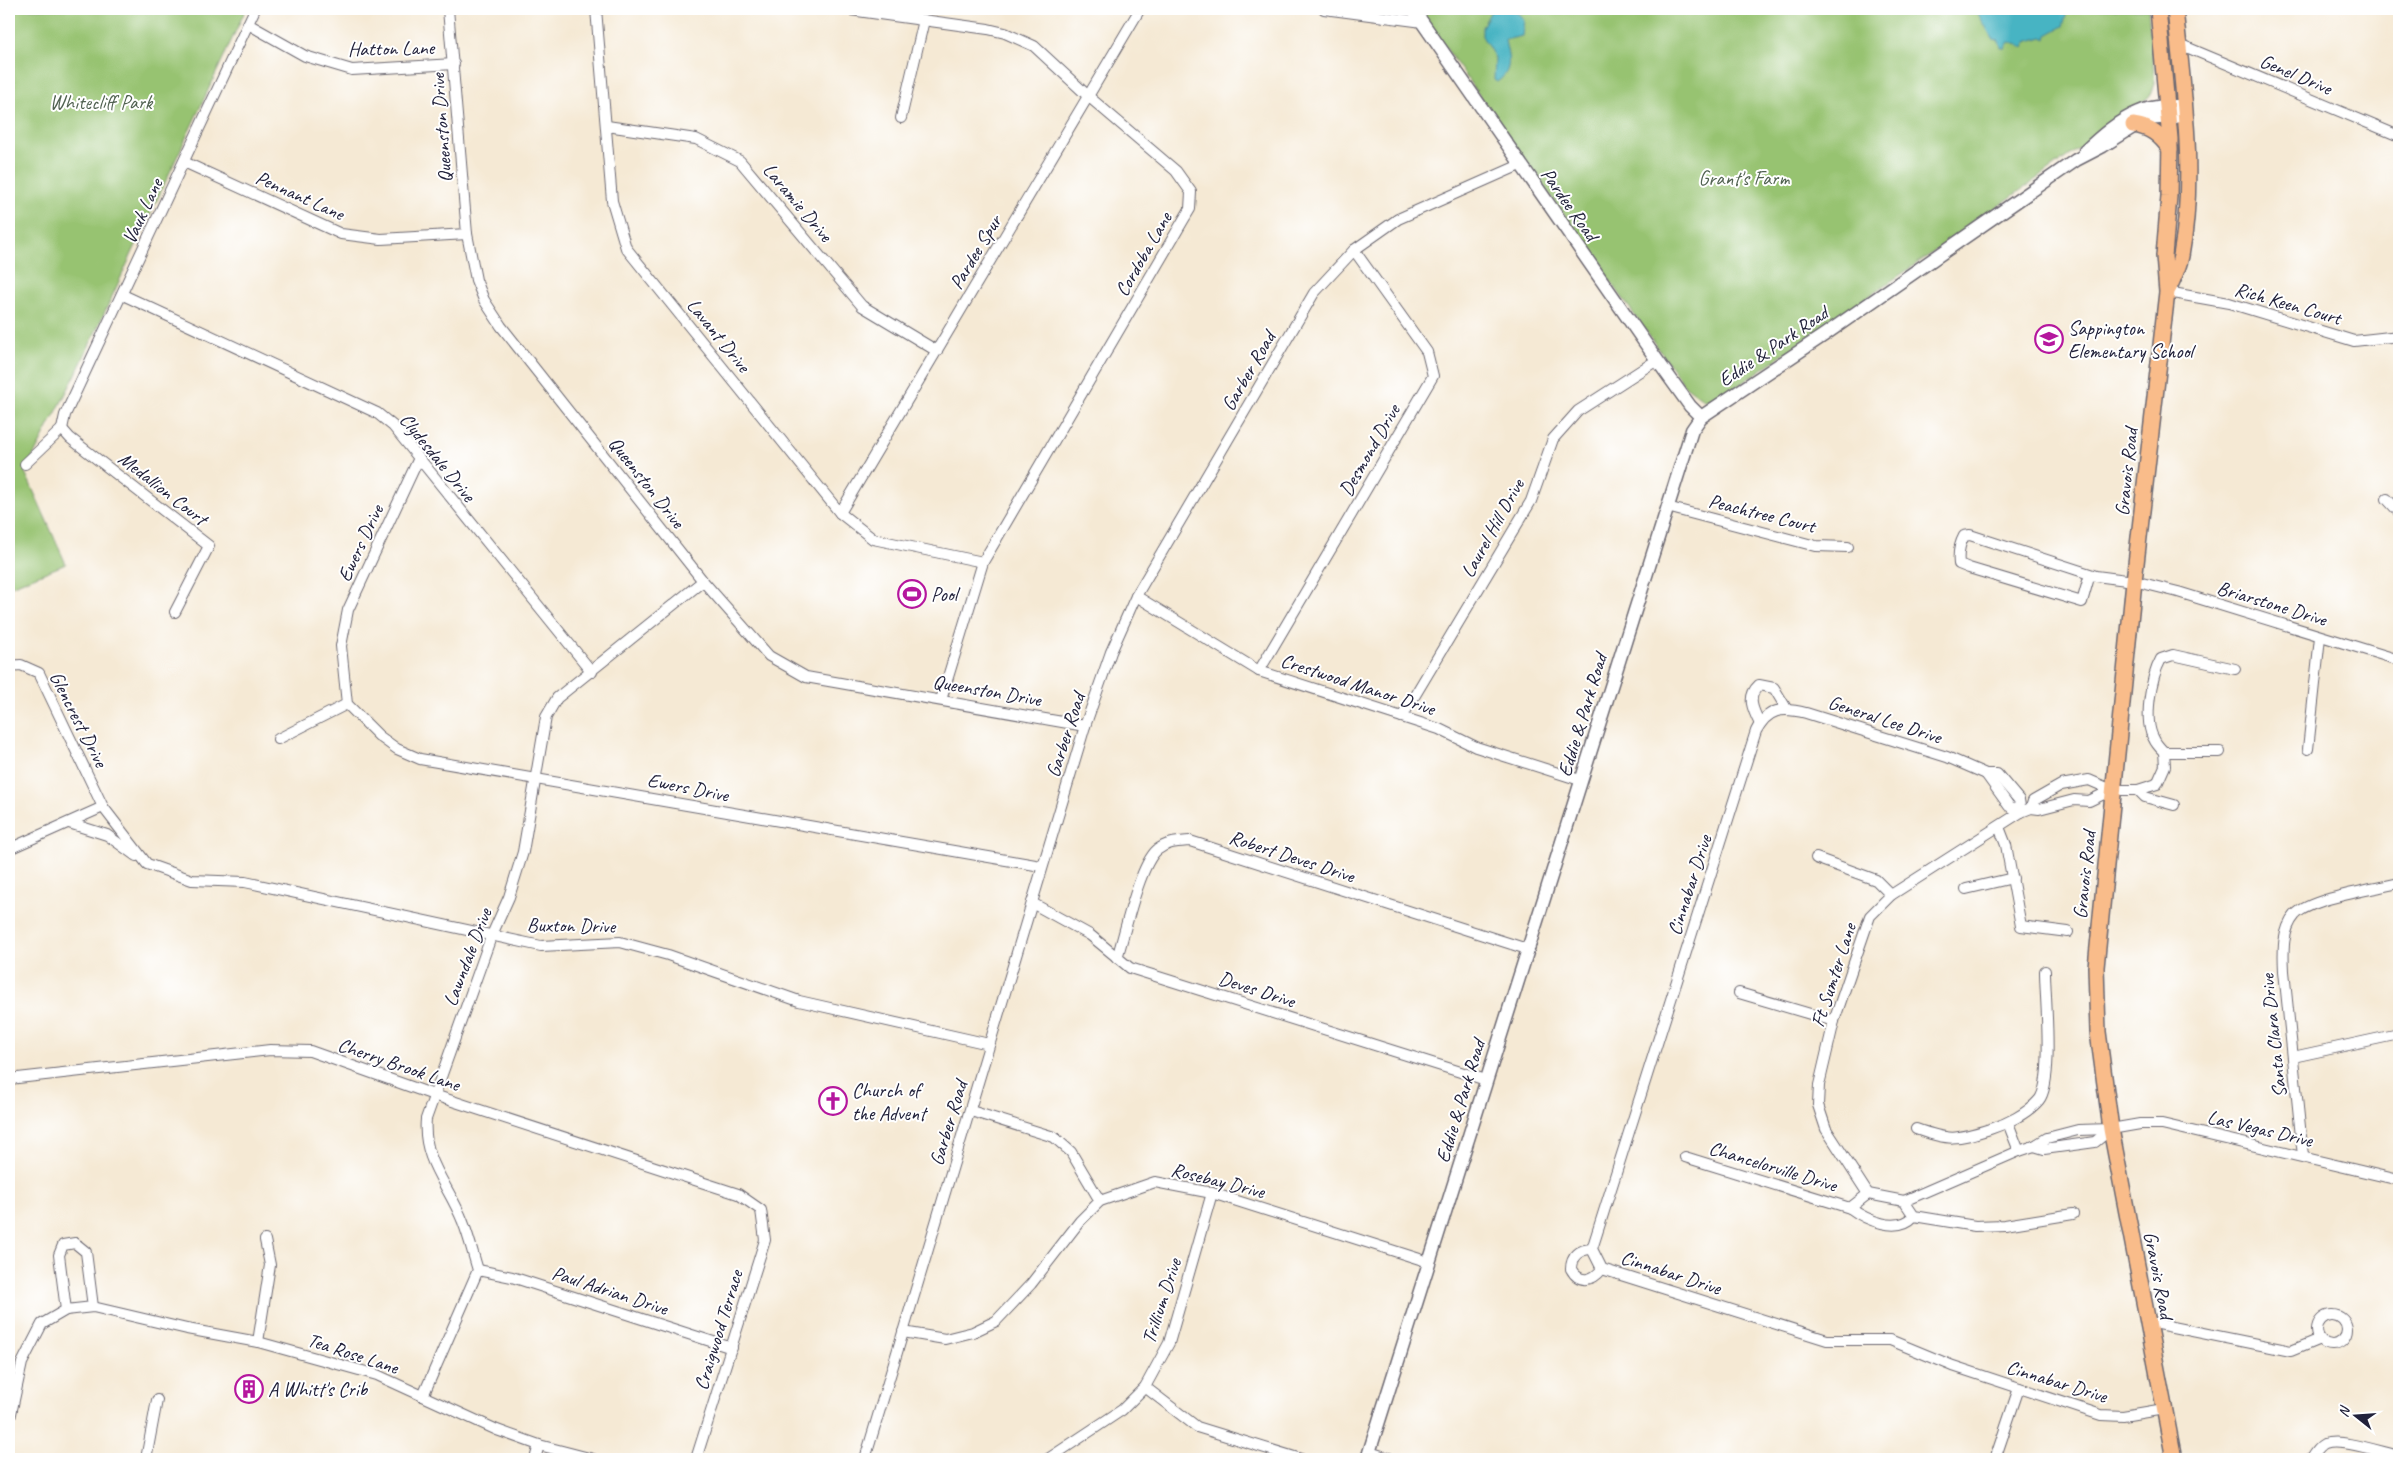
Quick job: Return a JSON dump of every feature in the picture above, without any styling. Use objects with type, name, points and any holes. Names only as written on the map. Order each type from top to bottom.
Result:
[{"type":"main road","name":"Gravois Road","points":[[2158,9],[2170,149],[2169,196],[2164,256],[2167,292],[2112,790],[2096,967],[2098,1032],[2111,1129],[2174,1459]]},
{"type":"main road","name":"Gravois Road","points":[[2167,292],[2181,258],[2187,184],[2186,111],[2175,9]]},
{"type":"main road","points":[[2133,125],[2150,128],[2164,140],[2170,149]]},
{"type":"street","name":"Vauk Lane","points":[[62,429],[65,415],[256,9]]},
{"type":"street","name":"Queenston Drive","points":[[448,9],[467,234],[476,280],[484,300],[501,326],[703,581],[769,656],[806,677],[1085,726]]},
{"type":"street","name":"Lavant Drive","points":[[596,9],[612,200],[626,248],[840,513],[873,539],[983,562]]},
{"type":"street","name":"Cordoba Lane","points":[[844,9],[997,31],[1034,46],[1088,96],[1176,171],[1191,192],[1190,209],[983,562],[942,700]]},
{"type":"street","name":"Pardee Spur","points":[[840,513],[1140,9]]},
{"type":"street","points":[[1324,9],[1423,22]]},
{"type":"street","name":"Pardee Road","points":[[1414,9],[1657,360],[1690,406],[1701,417]]},
{"type":"street","points":[[901,118],[924,20]]},
{"type":"street","name":"Hatton Lane","points":[[248,24],[305,56],[352,70],[454,64]]},
{"type":"street","name":"Genel Drive","points":[[2179,44],[2399,136]]},
{"type":"street","name":"Eddie & Park Road","points":[[2076,160],[2096,140],[2134,114],[2153,108],[2168,112]]},
{"type":"street","name":"Eddie & Park Road","points":[[1368,1456],[1692,430],[1701,417],[1824,335],[2076,160],[2103,146],[2133,125],[2146,119],[2168,112],[2186,111]]},
{"type":"street","name":"Laramie Drive","points":[[607,126],[696,139],[740,161],[862,306],[936,351]]},
{"type":"street","name":"Pennant Lane","points":[[184,162],[341,234],[381,239],[467,234]]},
{"type":"street","name":"Garber Road","points":[[865,1459],[1085,726],[1111,652],[1136,596],[1314,293],[1354,250],[1398,219],[1520,164]]},
{"type":"street","name":"Desmond Drive","points":[[1260,671],[1433,376],[1427,352],[1354,250]]},
{"type":"street","name":"Rich Keen Court","points":[[2167,292],[2229,303],[2354,341],[2399,336]]},
{"type":"street","name":"Clydesdale Drive","points":[[123,295],[377,413],[393,426],[418,460],[592,672]]},
{"type":"street","name":"Laurel Hill Drive","points":[[1402,717],[1531,501],[1553,439],[1578,411],[1657,360]]},
{"type":"street","points":[[25,464],[62,429]]},
{"type":"street","name":"Medallion Court","points":[[62,429],[70,438],[209,546],[175,612]]},
{"type":"street","name":"Ewers Drive","points":[[418,460],[348,610],[341,646],[347,704],[379,736],[397,749],[420,759],[1042,866]]},
{"type":"street","points":[[2387,499],[2399,512]]},
{"type":"street","name":"Peachtree Court","points":[[1667,507],[1816,546],[1848,547]]},
{"type":"street","name":"Briarstone Drive","points":[[2090,574],[2082,602],[1969,568],[1959,564],[1958,558],[1964,536],[1970,535],[2090,574],[2134,581],[2399,660]]},
{"type":"street","name":"Lawndale Drive","points":[[478,1270],[462,1221],[427,1150],[424,1136],[426,1118],[492,937],[509,897],[523,852],[535,778],[550,707],[557,698],[592,672],[703,581]]},
{"type":"street","name":"Crestwood Manor Drive","points":[[1136,596],[1260,671],[1440,729],[1476,747],[1580,780]]},
{"type":"street","points":[[2308,749],[2320,637]]},
{"type":"street","points":[[2112,790],[2138,790],[2157,784],[2165,766],[2164,752],[2153,738],[2148,718],[2154,671],[2161,659],[2173,655],[2235,668]]},
{"type":"street","name":"Glencrest Drive","points":[[9,666],[21,665],[39,673],[103,807]]},
{"type":"street","points":[[1760,724],[1752,706],[1751,698],[1753,690],[1759,685],[1774,688],[1786,708]]},
{"type":"street","points":[[278,739],[347,704]]},
{"type":"street","name":"Cinnabar Drive","points":[[1786,708],[1772,713],[1760,724],[1592,1249],[1602,1269],[1827,1340],[1890,1340],[1953,1366],[2101,1415],[2123,1416],[2164,1409]]},
{"type":"street","name":"General Lee Drive","points":[[1786,708],[1947,758],[1986,774],[1997,774],[2003,779],[2026,810]]},
{"type":"street","points":[[2164,752],[2220,752]]},
{"type":"street","name":"Ft Sumter Lane","points":[[1868,1194],[1826,1129],[1818,1105],[1818,1085],[1834,1021],[1870,916],[1891,896],[2026,810],[2033,801],[2061,785],[2088,780],[2112,790]]},
{"type":"street","name":"Ft Sumter Lane","points":[[2026,810],[2039,809],[2074,800],[2089,801],[2112,790]]},
{"type":"street","points":[[2138,790],[2145,797],[2174,805]]},
{"type":"street","points":[[9,849],[103,807],[147,864]]},
{"type":"street","name":"Buxton Drive","points":[[69,823],[107,835],[147,864],[192,880],[245,882],[492,937],[541,946],[620,942],[668,955],[799,1001],[989,1044]]},
{"type":"street","points":[[1999,827],[2006,845],[2021,926],[2068,932]]},
{"type":"street","name":"Robert Deves Drive","points":[[1117,958],[1146,863],[1158,850],[1173,842],[1190,841],[1527,950]]},
{"type":"street","points":[[1816,858],[1876,880],[1891,896]]},
{"type":"street","points":[[1966,889],[2013,878]]},
{"type":"street","name":"Santa Clara Drive","points":[[2303,1156],[2292,1057],[2283,941],[2295,915],[2315,903],[2399,883]]},
{"type":"street","name":"Deves Drive","points":[[1032,903],[1090,935],[1130,968],[1486,1080]]},
{"type":"street","points":[[1916,1129],[1944,1138],[1958,1139],[2008,1123],[2039,1100],[2045,1086],[2047,1066],[2045,971]]},
{"type":"street","points":[[1739,993],[1834,1021]]},
{"type":"street","points":[[2292,1057],[2399,1034]]},
{"type":"street","name":"Cherry Brook Lane","points":[[9,1079],[270,1050],[310,1051],[434,1095],[738,1194],[761,1210]]},
{"type":"street","points":[[971,1111],[1054,1137],[1071,1152],[1100,1200]]},
{"type":"street","points":[[2008,1123],[2019,1151]]},
{"type":"street","name":"Las Vegas Drive","points":[[1904,1201],[2034,1146],[2044,1148],[2095,1142],[2111,1129],[2140,1124],[2162,1124],[2399,1180]]},
{"type":"street","name":"Chancelorville Drive","points":[[1685,1156],[1850,1208],[1860,1216],[1895,1225],[1909,1221],[1914,1216],[1975,1226],[2005,1225],[2072,1214]]},
{"type":"street","name":"Rosebay Drive","points":[[903,1332],[945,1338],[973,1332],[996,1321],[1031,1284],[1080,1221],[1100,1200],[1140,1185],[1155,1182],[1212,1193],[1429,1262]]},
{"type":"street","name":"Trillium Drive","points":[[1048,1459],[1122,1410],[1145,1386],[1169,1343],[1212,1193]]},
{"type":"street","points":[[1868,1194],[1904,1201],[1914,1216]]},
{"type":"street","name":"Chancelorville Drive","points":[[1850,1208],[1868,1194]]},
{"type":"street","name":"Craigwood Terrace","points":[[696,1459],[765,1240],[761,1210]]},
{"type":"street","points":[[258,1342],[270,1265],[265,1240]]},
{"type":"street","points":[[9,1423],[22,1363],[42,1324],[66,1310],[59,1255],[63,1245],[76,1242],[86,1252],[93,1307]]},
{"type":"street","points":[[1592,1249],[1580,1252],[1574,1256],[1572,1269],[1577,1277],[1586,1280],[1596,1277],[1602,1269]]},
{"type":"street","points":[[423,1396],[478,1270]]},
{"type":"street","name":"Paul Adrian Drive","points":[[478,1270],[512,1277],[732,1348]]},
{"type":"street","name":"Tea Rose Lane","points":[[66,1310],[93,1307],[187,1329],[258,1342],[377,1376],[497,1430],[539,1445],[593,1459]]},
{"type":"street","points":[[2148,1322],[2291,1351],[2320,1339]]},
{"type":"street","points":[[1145,1386],[1197,1427],[1301,1459]]},
{"type":"street","points":[[1996,1459],[2019,1388]]},
{"type":"street","points":[[146,1459],[157,1400]]},
{"type":"street","points":[[2312,1459],[2315,1452],[2324,1444],[2342,1443],[2399,1456]]},
{"type":"street","points":[[535,1459],[539,1445]]},
{"type":"street","points":[[1368,1456],[1392,1459]]},
{"type":"green space","name":"Whitecliff Park","points":[[9,9],[246,9],[75,376],[25,472],[66,564],[9,587]]},
{"type":"green space","name":"Grant's Farm","points":[[1418,9],[2148,9],[2155,83],[2152,93],[2145,101],[1947,243],[1717,400],[1704,400],[1684,385]]},
{"type":"water","points":[[1492,9],[1514,12],[1524,20],[1522,36],[1505,40],[1509,63],[1506,73],[1497,82],[1494,80],[1495,58],[1482,36],[1482,27]]},
{"type":"water","points":[[1975,9],[2068,9],[2063,26],[2047,35],[2046,39],[2042,37],[2026,42],[2024,47],[2009,42],[2005,48],[2001,48],[1999,40],[1993,39]]},
{"type":"place","name":"Sappington Elementary School","points":[[2049,339]]},
{"type":"place","name":"Pool","points":[[912,594]]},
{"type":"place","name":"Church of the Advent","points":[[833,1101]]},
{"type":"place","name":"A Whitt's Crib","points":[[249,1389]]}]
